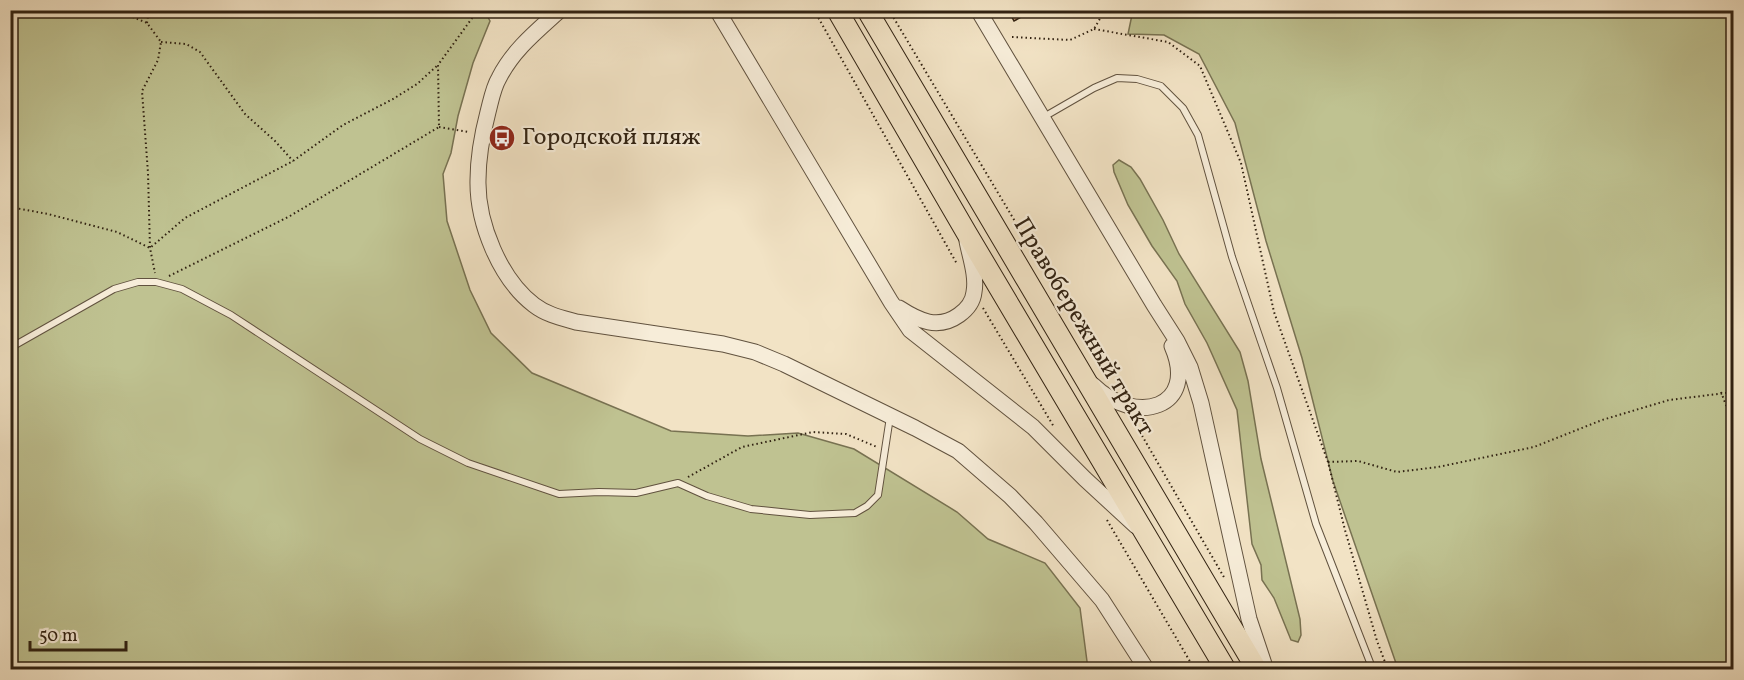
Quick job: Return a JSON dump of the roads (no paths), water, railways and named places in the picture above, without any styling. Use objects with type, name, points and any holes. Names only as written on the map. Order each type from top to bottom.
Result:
[{"type":"highway","points":[[837,10],[1226,669]]},
{"type":"highway","name":"Правобережный тракт","points":[[867,10],[1257,669]]},
{"type":"street","points":[[560,10],[525,41],[510,58],[498,80],[482,135],[477,182],[482,212],[496,258],[521,294],[536,307],[553,316],[576,322],[723,344],[755,352],[890,416],[958,452],[1010,496],[1102,600],[1147,669]]},
{"type":"street","points":[[717,10],[891,302],[910,330],[1033,427],[1147,536]]},
{"type":"street","points":[[978,10],[1154,305],[1178,341],[1190,367],[1201,403],[1249,619],[1266,669]]},
{"type":"street","points":[[891,302],[913,317],[932,324],[949,322],[967,309],[974,293],[974,273],[966,232]]},
{"type":"street","points":[[1083,375],[1104,396],[1125,406],[1145,409],[1160,405],[1172,394],[1177,380],[1176,356],[1154,305]]},
{"type":"lane","points":[[1042,118],[1094,88],[1117,78],[1161,86],[1183,108],[1198,135],[1232,257],[1277,388],[1316,524],[1373,669]]},
{"type":"lane","points":[[10,348],[114,289],[138,282],[156,282],[182,289],[231,315],[420,439],[468,463],[559,494],[636,493],[678,483],[707,496],[752,509],[810,515],[855,513],[867,507],[878,495],[890,416]]},
{"type":"place","name":"Городской пляж","points":[[502,138]]}]
